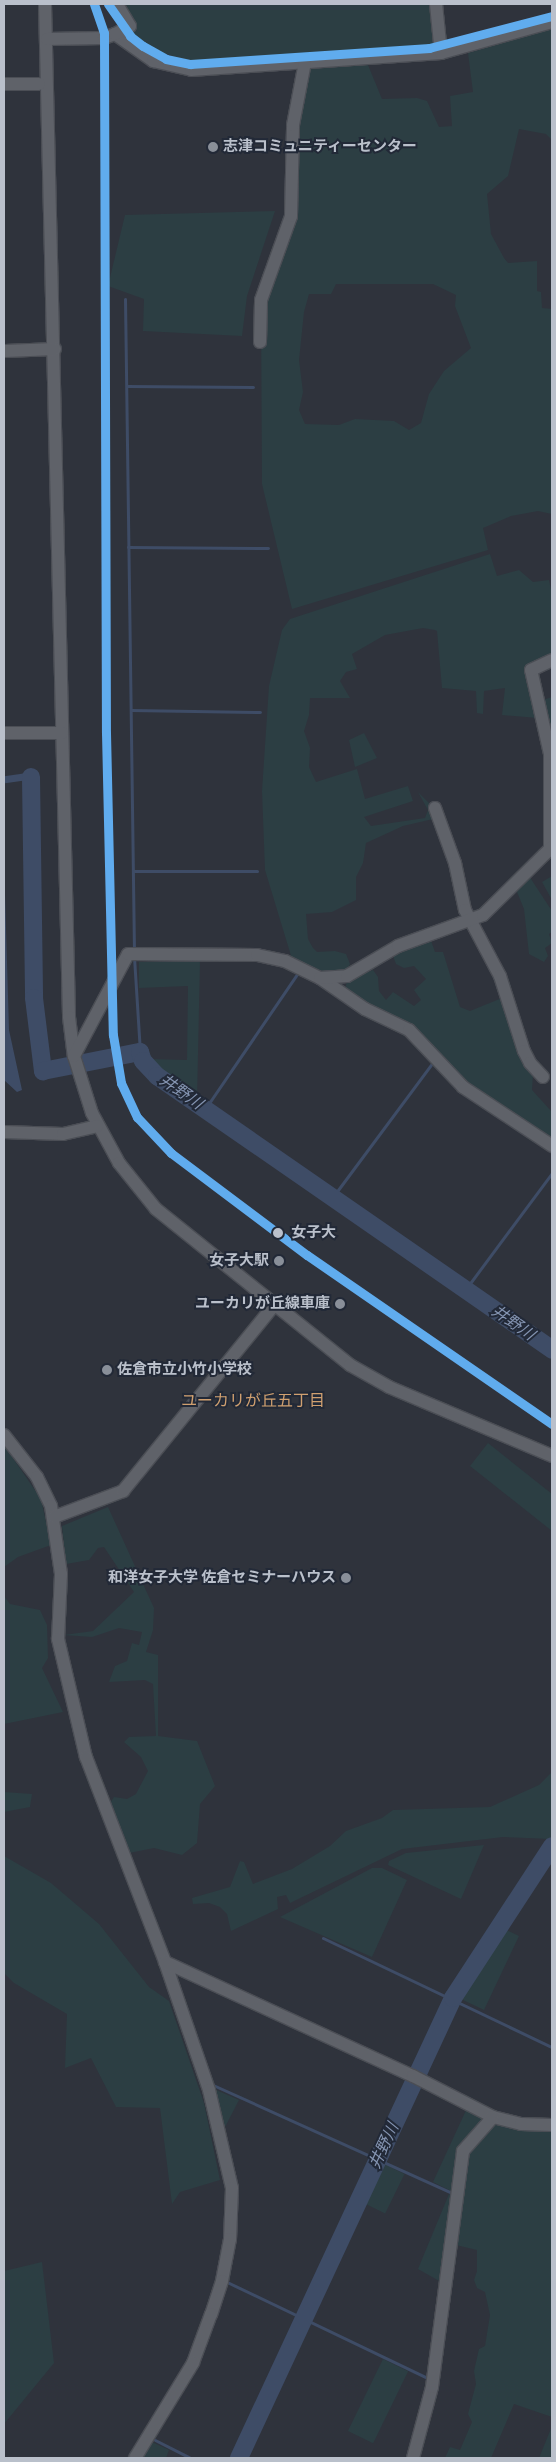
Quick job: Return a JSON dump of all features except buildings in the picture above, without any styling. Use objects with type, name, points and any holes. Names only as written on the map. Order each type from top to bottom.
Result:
[{"type":"street","points":[[45,4],[55,350],[69,1017],[74,1056],[97,1126],[128,1176],[156,1209],[274,1305],[368,1376],[552,1456]]},
{"type":"street","points":[[47,39],[104,38],[115,34],[130,26],[117,4]]},
{"type":"street","points":[[436,4],[441,53]]},
{"type":"street","points":[[115,34],[153,61],[177,68],[441,53],[552,22]]},
{"type":"street","points":[[260,342],[261,300],[291,216],[293,125],[305,62]]},
{"type":"street","points":[[4,84],[38,84]]},
{"type":"street","points":[[4,351],[55,350]]},
{"type":"street","points":[[320,978],[358,972],[398,946],[470,921],[494,906],[551,848],[550,754],[530,670],[552,660]]},
{"type":"street","points":[[4,733],[62,733]]},
{"type":"street","points":[[435,808],[447,835],[470,921],[500,976],[530,1063],[543,1077]]},
{"type":"street","points":[[74,1056],[126,956],[257,955],[285,961],[320,978],[365,1009],[409,1030],[463,1086],[552,1146]]},
{"type":"street","points":[[4,1132],[63,1134],[97,1126]]},
{"type":"street","points":[[54,1517],[123,1491],[274,1305]]},
{"type":"street","points":[[4,1435],[37,1477],[54,1517],[61,1574],[58,1639],[86,1758],[165,1962],[209,2090],[232,2188],[232,2216],[222,2281],[193,2363],[135,2458]]},
{"type":"street","points":[[165,1962],[417,2078],[493,2118],[522,2124],[552,2125]]},
{"type":"street","points":[[413,2458],[432,2387],[463,2151],[493,2118]]},
{"type":"shaded area","points":[[123,4],[431,4],[435,42],[429,46],[191,61],[158,52],[129,31]]},
{"type":"shaded area","points":[[552,29],[552,140],[546,134],[519,129],[508,176],[487,194],[491,234],[504,258],[508,263],[537,261],[537,291],[541,292],[542,308],[552,309],[552,514],[538,511],[511,516],[483,528],[488,550],[292,609],[262,484],[261,312],[290,229],[298,126],[309,69],[368,65],[382,99],[417,98],[427,101],[439,127],[452,126],[450,96],[473,92],[468,53]],"holes":[[[336,284],[433,284],[456,295],[455,306],[471,348],[444,371],[429,394],[421,423],[409,430],[394,421],[355,419],[339,425],[305,424],[299,410],[303,392],[299,360],[304,312],[309,294],[331,294]]]},
{"type":"shaded area","points":[[275,211],[247,296],[242,336],[143,331],[144,299],[108,286],[125,215]]},
{"type":"shaded area","points":[[490,554],[497,576],[519,570],[533,582],[549,580],[552,594],[552,658],[530,665],[538,718],[502,715],[505,688],[484,691],[483,714],[477,713],[476,691],[442,688],[437,631],[435,630],[423,628],[385,635],[352,654],[357,669],[346,672],[340,681],[350,698],[310,698],[309,715],[304,731],[310,748],[309,767],[316,782],[357,769],[365,799],[408,786],[413,801],[364,817],[371,826],[425,818],[428,810],[418,792],[431,805],[433,819],[403,826],[366,843],[363,863],[356,877],[356,900],[332,912],[306,914],[308,939],[313,948],[317,952],[335,951],[346,954],[350,964],[346,971],[325,972],[292,959],[265,870],[262,791],[269,686],[282,630],[290,619]]},
{"type":"shaded area","points":[[552,697],[552,745],[543,700]]},
{"type":"shaded area","points":[[364,733],[377,758],[355,767],[349,740]]},
{"type":"shaded area","points":[[529,876],[552,911],[552,932],[549,934],[552,943],[545,948],[548,956],[544,962],[529,954],[524,909],[517,892]]},
{"type":"shaded area","points":[[552,876],[552,900],[542,882]]},
{"type":"shaded area","points":[[430,938],[435,952],[443,952],[460,1007],[470,1011],[502,998],[533,1074],[532,1090],[552,1112],[552,1141],[495,1106],[379,1011],[345,991],[347,980],[373,970],[378,977],[379,991],[386,1000],[393,992],[414,1006],[421,1000],[414,990],[426,979],[414,966],[404,968],[396,964],[393,956]]},
{"type":"shaded area","points":[[200,961],[197,1101],[160,1075],[147,1059],[187,1060],[188,986],[139,988],[139,962]]},
{"type":"shaded area","points":[[488,1443],[552,1494],[552,1531],[470,1466]]},
{"type":"shaded area","points":[[4,1445],[41,1499],[51,1545],[18,1557],[4,1567]]},
{"type":"shaded area","points":[[108,1507],[154,1608],[153,1630],[146,1652],[158,1655],[158,1736],[197,1741],[215,1786],[200,1804],[197,1843],[182,1855],[154,1848],[129,1853],[110,1803],[114,1797],[127,1799],[136,1794],[148,1771],[141,1757],[124,1742],[129,1737],[156,1736],[153,1684],[145,1680],[109,1682],[115,1666],[127,1661],[132,1643],[139,1645],[142,1632],[119,1628],[92,1637],[64,1635],[93,1631],[134,1592],[104,1547],[98,1548],[89,1560],[66,1564],[62,1526]]},
{"type":"shaded area","points":[[4,1596],[10,1604],[40,1610],[47,1625],[48,1658],[42,1668],[63,1712],[4,1724]]},
{"type":"shaded area","points":[[552,1772],[552,1839],[503,1837],[402,1849],[290,1903],[286,1895],[277,1897],[278,1909],[231,1931],[227,1914],[220,1907],[209,1903],[193,1904],[192,1898],[230,1887],[240,1861],[244,1862],[253,1884],[292,1869],[330,1846],[346,1831],[382,1818],[393,1810],[490,1807],[539,1785]]},
{"type":"shaded area","points":[[4,1792],[32,1794],[30,1807],[4,1812]]},
{"type":"shaded area","points":[[484,1845],[461,1899],[388,1865],[389,1861],[406,1853]]},
{"type":"shaded area","points":[[4,1856],[51,1883],[99,1924],[149,1987],[169,2001],[204,2103],[220,2180],[180,2192],[172,2204],[160,2108],[116,2107],[91,2058],[65,2068],[67,2014],[14,1983],[4,1973]]},
{"type":"shaded area","points":[[372,1868],[382,1868],[407,1880],[372,1957],[280,1917]]},
{"type":"shaded area","points":[[502,1928],[519,1936],[484,2010],[459,1998]]},
{"type":"shaded area","points":[[214,2089],[239,2100],[224,2129]]},
{"type":"shaded area","points":[[468,2106],[483,2116],[482,2122],[453,2192],[433,2182]]},
{"type":"shaded area","points":[[498,2123],[552,2127],[552,2417],[514,2404],[491,2458],[445,2458],[450,2447],[460,2450],[472,2422],[468,2414],[476,2384],[474,2371],[479,2349],[485,2346],[490,2315],[485,2292],[477,2288],[474,2280],[477,2271],[477,2250],[456,2245],[468,2153],[490,2127]]},
{"type":"shaded area","points":[[382,2163],[404,2174],[385,2214],[363,2203]]},
{"type":"shaded area","points":[[449,2194],[453,2196],[441,2282],[418,2269]]},
{"type":"shaded area","points":[[42,2262],[54,2363],[4,2424],[4,2271]]},
{"type":"shaded area","points":[[383,2359],[408,2371],[373,2443],[348,2431]]},
{"type":"shaded area","points":[[552,2426],[552,2458],[539,2458]]},
{"type":"shaded area","points":[[152,2442],[169,2450],[166,2458],[142,2458]]},
{"type":"water","points":[[27,773],[28,780],[5,783],[4,776]]},
{"type":"water","points":[[4,860],[9,1030],[22,1090],[17,1092],[4,1080]]},
{"type":"waterway","points":[[125,299],[134,950]]},
{"type":"waterway","points":[[127,386],[253,387]]},
{"type":"waterway","points":[[128,547],[268,548]]},
{"type":"waterway","points":[[131,710],[260,712]]},
{"type":"waterway","name":"井野川","points":[[31,777],[34,998],[43,1071],[140,1052],[143,1061],[157,1076],[552,1350]]},
{"type":"waterway","points":[[133,871],[257,871]]},
{"type":"waterway","points":[[134,957],[140,1052]]},
{"type":"waterway","points":[[205,1109],[297,974]]},
{"type":"waterway","points":[[332,1198],[433,1062]]},
{"type":"waterway","points":[[465,1290],[552,1173]]},
{"type":"waterway","name":"井野川","points":[[239,2458],[453,1998],[552,1846]]},
{"type":"waterway","points":[[323,1938],[552,2047]]},
{"type":"waterway","points":[[213,2085],[452,2193]]},
{"type":"waterway","points":[[227,2282],[427,2378]]},
{"type":"waterway","points":[[155,2440],[190,2458]]},
{"type":"transit line","points":[[94,4],[104,33],[106,733],[113,1035],[121,1083],[137,1117],[171,1153],[307,1255],[552,1424]]},
{"type":"transit line","points":[[108,4],[130,36],[143,46],[166,59],[190,64],[429,48],[552,16]]},
{"type":"place","name":"志津コミュニティーセンター","points":[[213,147]]},
{"type":"place","name":"女子大","points":[[278,1233]]},
{"type":"place","name":"女子大駅","points":[[279,1261]]},
{"type":"place","name":"ユーカリが丘線車庫","points":[[340,1304]]},
{"type":"place","name":"佐倉市立小竹小学校","points":[[107,1370]]},
{"type":"place","name":"和洋女子大学 佐倉セミナーハウス","points":[[346,1578]]},
{"type":"district","name":"ユーカリが丘五丁目","points":[[253,1401]]}]
